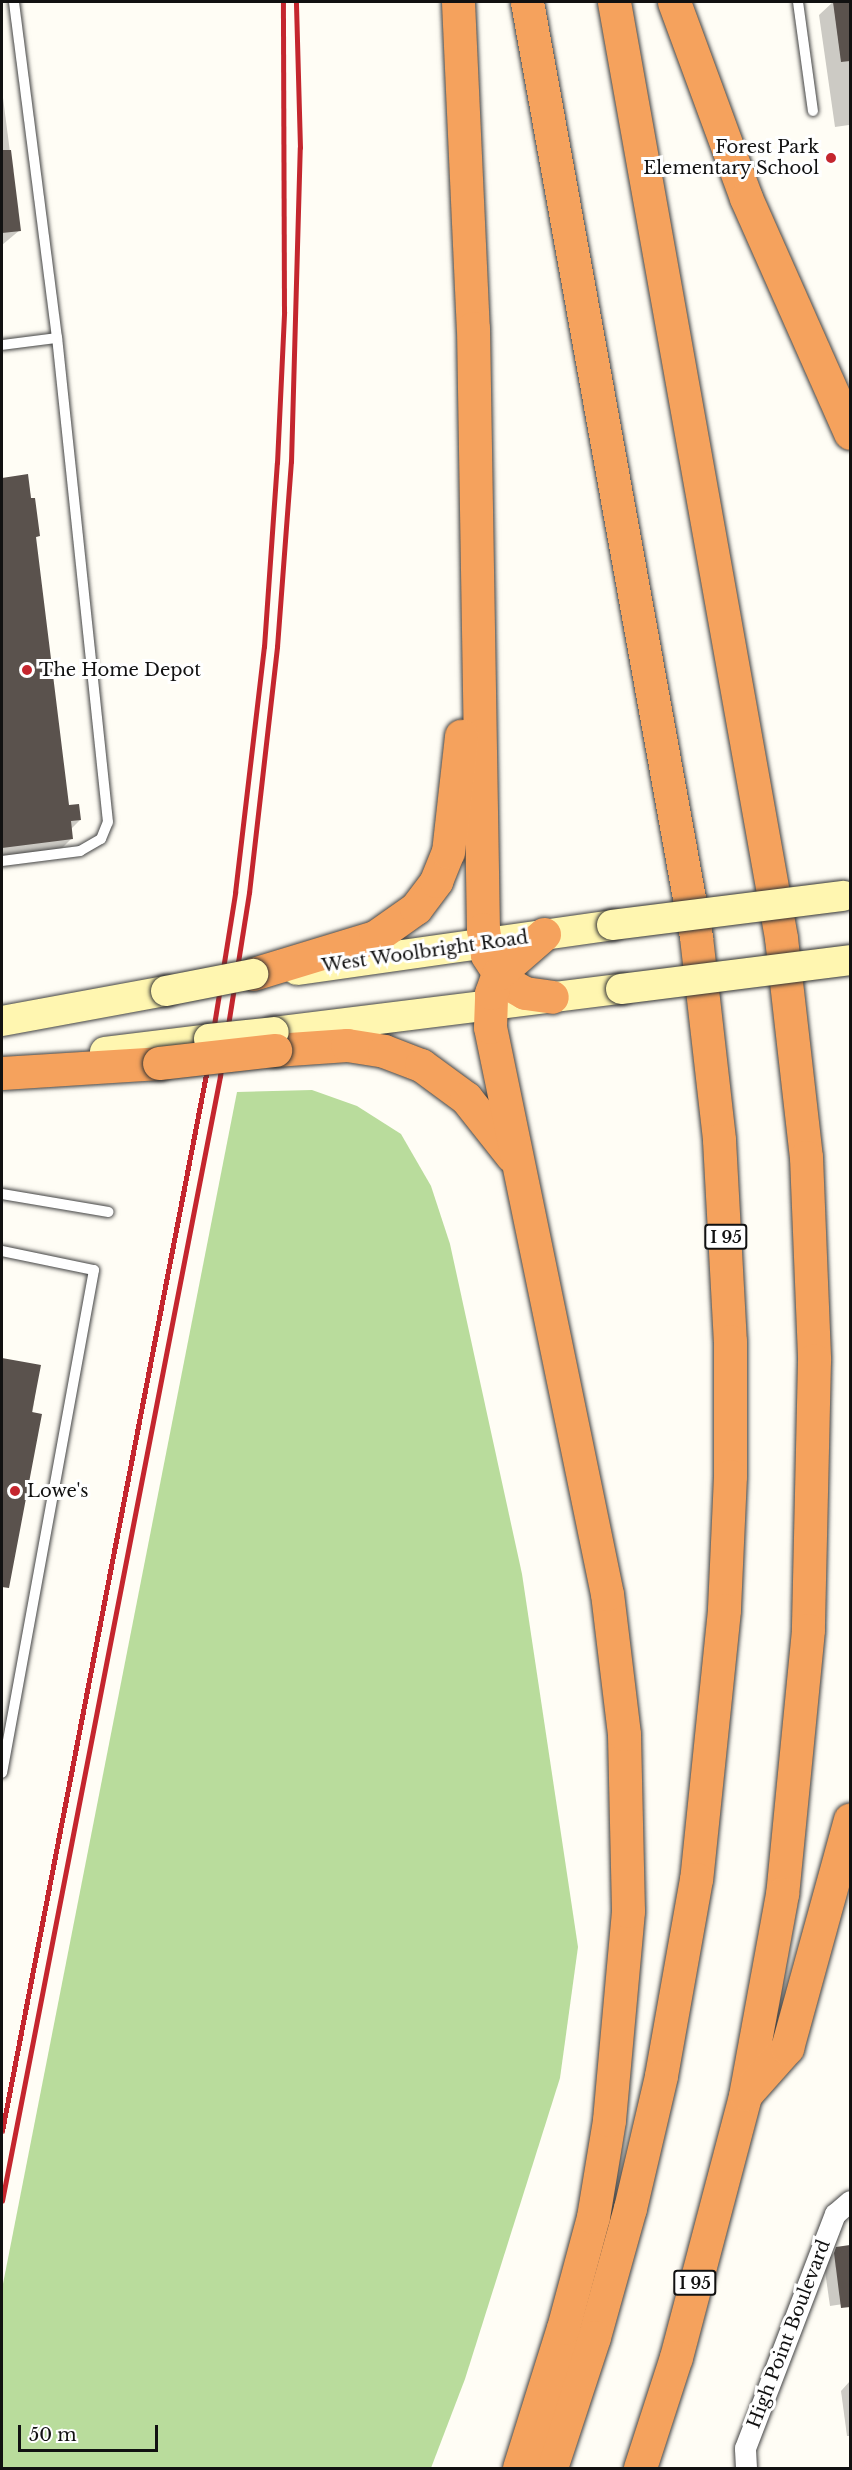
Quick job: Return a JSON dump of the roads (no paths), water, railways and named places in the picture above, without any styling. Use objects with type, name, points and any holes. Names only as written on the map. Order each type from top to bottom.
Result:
[{"type":"highway","points":[[458,2],[470,249],[484,942],[494,990],[491,1033],[609,1605],[624,1734],[629,1861],[621,2013],[602,2168],[580,2267],[519,2469]]},
{"type":"highway","name":"I 95","points":[[527,2],[696,937],[719,1140],[730,1341],[730,1476],[724,1610],[696,1879],[661,2076],[630,2208],[594,2337],[551,2469]]},
{"type":"highway","name":"I 95","points":[[614,2],[768,853],[792,1023],[810,1224],[815,1427],[808,1630],[782,1894],[744,2096],[676,2357],[640,2469]]},
{"type":"highway","points":[[674,2],[746,198],[850,433]]},
{"type":"highway","points":[[253,974],[289,967],[386,931],[416,908],[436,881],[454,820],[477,579]]},
{"type":"highway","points":[[494,990],[544,934]]},
{"type":"highway","points":[[494,990],[552,998]]},
{"type":"highway","points":[[2,1073],[274,1041],[347,1045],[384,1051],[421,1065],[466,1098],[520,1168]]},
{"type":"highway","points":[[744,2096],[787,2048],[850,1820]]},
{"type":"main road","name":"West Woolbright Road","points":[[289,967],[847,896]]},
{"type":"main road","points":[[552,998],[850,960]]},
{"type":"main road","points":[[2,1021],[253,974]]},
{"type":"main road","points":[[274,1041],[494,990]]},
{"type":"main road","points":[[2,1068],[159,1054]]},
{"type":"street","name":"High Point Boulevard","points":[[746,2469],[745,2448],[835,2214],[847,2202]]},
{"type":"lane","points":[[2,861],[80,850],[101,839],[108,822],[57,339],[14,2]]},
{"type":"lane","points":[[798,2],[813,111]]},
{"type":"lane","points":[[2,345],[57,339]]},
{"type":"lane","points":[[2,1194],[108,1212]]},
{"type":"lane","points":[[2,1251],[94,1270],[2,1773]]},
{"type":"railway","points":[[2,2131],[206,1075],[235,893],[264,647],[277,463],[284,312],[283,2]]},
{"type":"railway","points":[[2,2201],[220,1076],[249,893],[277,647],[291,462],[300,148],[296,2]]},
{"type":"place","name":"Forest Park Elementary School","points":[[831,158]]},
{"type":"place","name":"The Home Depot","points":[[27,670]]},
{"type":"place","name":"Lowe's","points":[[15,1491]]}]
